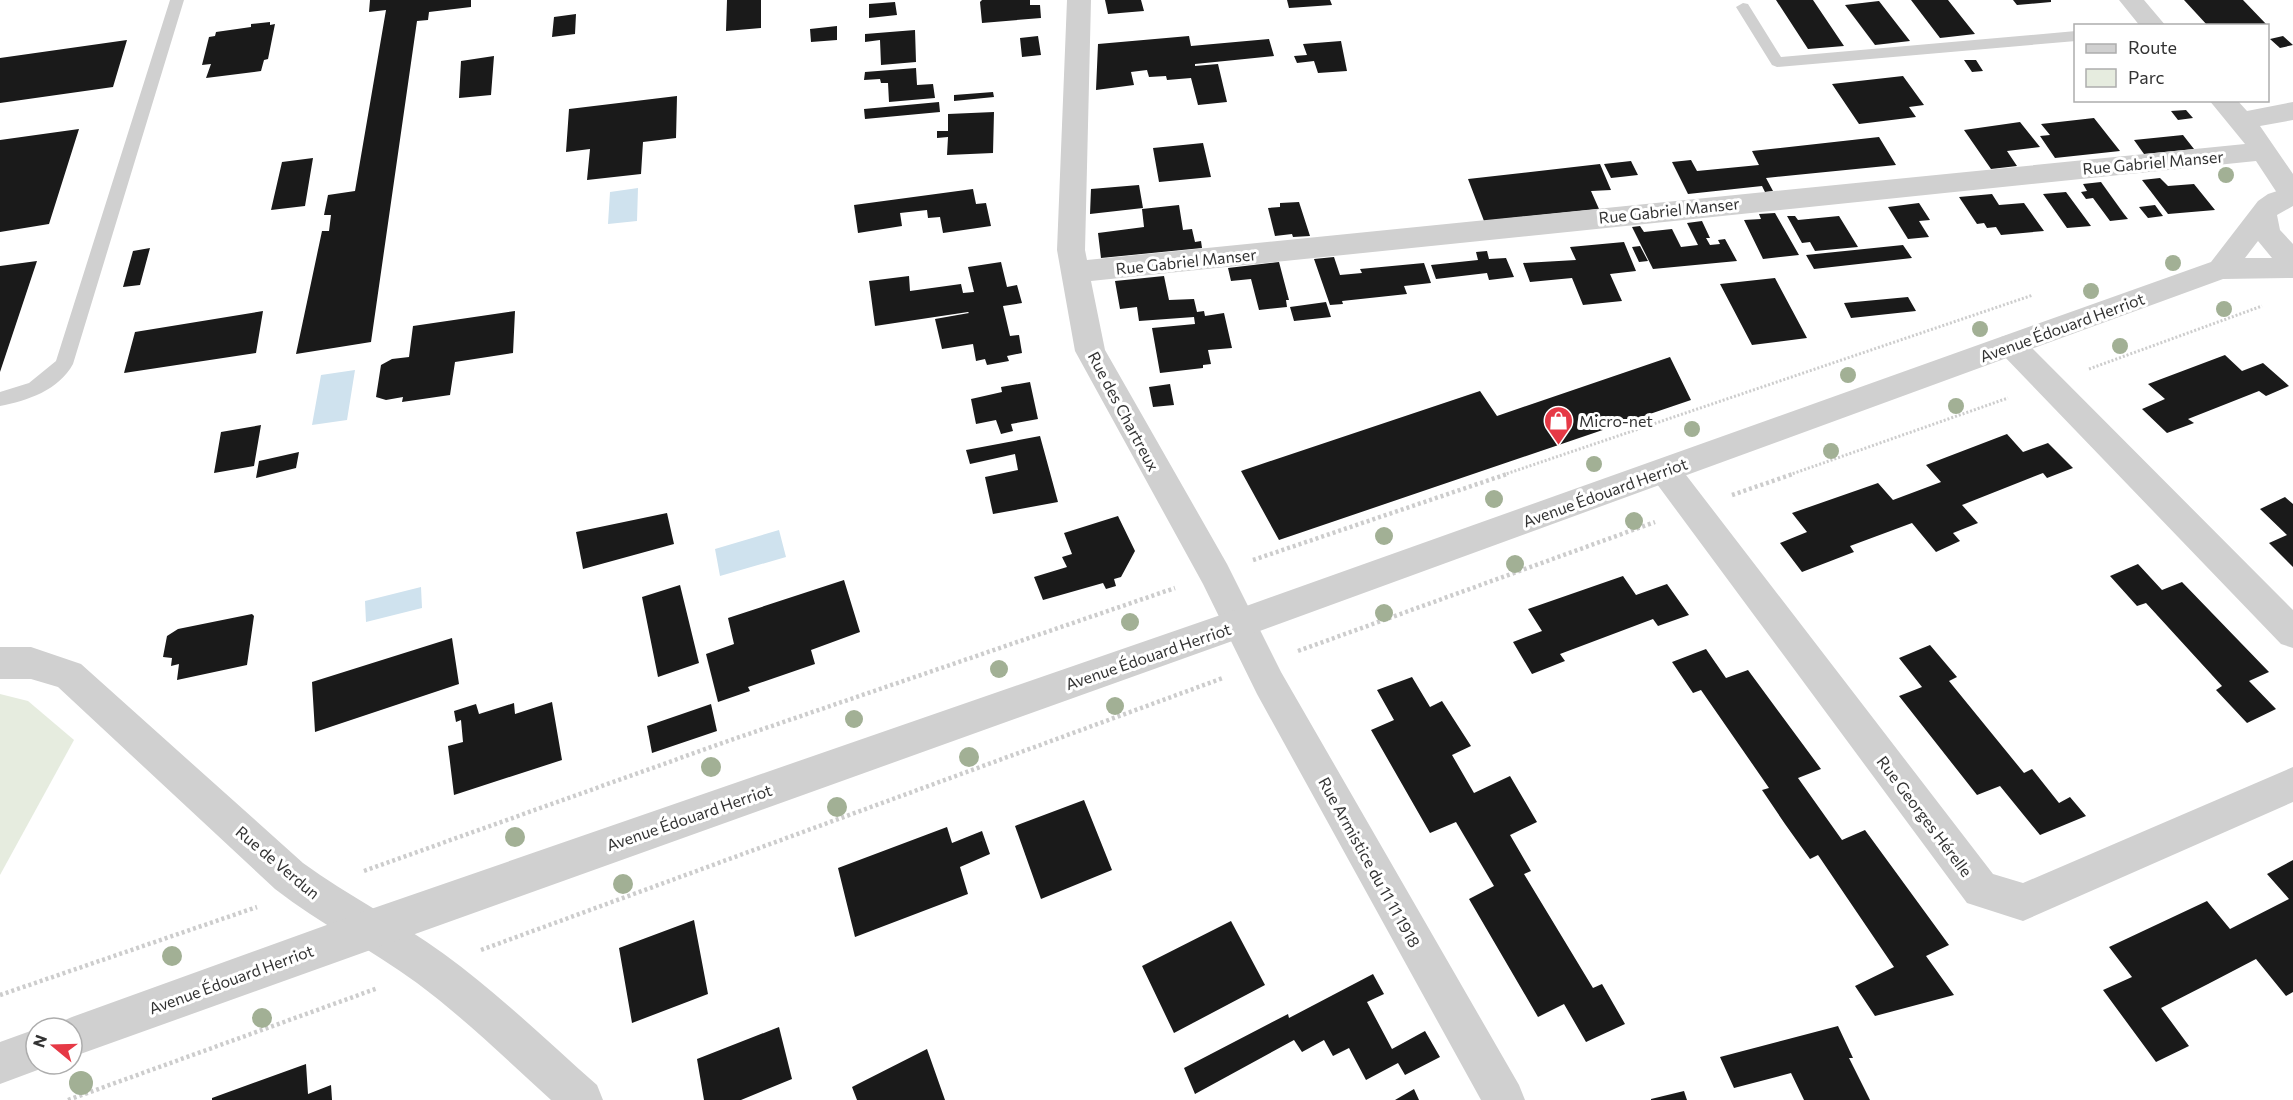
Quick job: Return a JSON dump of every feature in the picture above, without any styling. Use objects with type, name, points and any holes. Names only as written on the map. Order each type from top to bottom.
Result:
[{"type":"street","name":"Rue des Chartreux","points":[[1079,0],[1071,250],[1090,351],[1215,574],[1238,624]]},
{"type":"street","points":[[2131,0],[2152,24]]},
{"type":"street","points":[[2221,269],[2269,205],[2293,195],[2241,121],[2224,102]]},
{"type":"street","points":[[2241,121],[2293,111]]},
{"type":"street","name":"Rue Gabriel Manser","points":[[1075,272],[1936,182],[2263,151]]},
{"type":"street","points":[[2263,214],[2268,237],[2293,260]]},
{"type":"street","name":"Avenue Édouard Herriot","points":[[84,1033],[371,929],[1238,624],[2221,269],[2293,268]]},
{"type":"street","points":[[2011,345],[2293,633]]},
{"type":"street","name":"Rue Georges Hérelle","points":[[1665,471],[1981,890],[2023,902],[2293,784]]},
{"type":"street","name":"Rue Armistice du 11 11 1918","points":[[1238,624],[1504,1100]]},
{"type":"street","name":"Rue de Verdun","points":[[0,663],[32,663],[69,675],[307,890],[430,969],[582,1100]]},
{"type":"street","points":[[0,1063],[24,1054]]},
{"type":"lane","points":[[0,399],[17,396],[47,382],[64,364],[177,0]]},
{"type":"lane","points":[[1743,7],[1777,62],[2074,36]]},
{"type":"path","points":[[0,995],[307,890],[728,741],[2040,293]]},
{"type":"path","points":[[68,1100],[1259,665],[2263,306]]},
{"type":"green space","points":[[0,694],[28,701],[74,740],[0,875]]},
{"type":"water","points":[[638,188],[637,221],[608,224],[610,192]]},
{"type":"water","points":[[355,370],[347,420],[312,425],[321,375]]},
{"type":"water","points":[[779,530],[786,557],[720,576],[715,549]]},
{"type":"water","points":[[421,587],[422,608],[366,622],[365,601]]},
{"type":"building","points":[[370,0],[471,0],[471,7],[429,12],[428,20],[417,21],[371,342],[296,354],[322,231],[329,231],[331,215],[324,215],[328,195],[355,191],[386,10],[369,12]]},
{"type":"building","points":[[727,0],[761,0],[761,28],[726,31]]},
{"type":"building","points":[[982,0],[1030,0],[1030,5],[1040,5],[1041,18],[982,23],[980,2]]},
{"type":"building","points":[[1105,0],[1141,0],[1144,11],[1108,14]]},
{"type":"building","points":[[1287,0],[1330,0],[1332,5],[1289,8]]},
{"type":"building","points":[[1776,0],[1813,0],[1844,46],[1808,49]]},
{"type":"building","points":[[1911,0],[1948,0],[1975,34],[1940,38]]},
{"type":"building","points":[[2013,0],[2051,0],[2051,2],[2017,5]]},
{"type":"building","points":[[2184,0],[2243,0],[2266,24],[2206,24]]},
{"type":"building","points":[[1879,1],[1910,41],[1875,45],[1845,5]]},
{"type":"building","points":[[895,2],[897,15],[869,18],[869,4]]},
{"type":"building","points":[[576,14],[575,34],[552,37],[554,17]]},
{"type":"building","points":[[270,22],[270,25],[275,24],[268,59],[264,60],[261,71],[206,78],[211,64],[202,65],[209,37],[215,36],[216,32]]},
{"type":"building","points":[[837,26],[837,40],[811,42],[810,29]]},
{"type":"building","points":[[915,30],[916,62],[881,65],[880,40],[865,42],[865,34]]},
{"type":"building","points":[[1038,36],[1041,55],[1022,57],[1020,38]]},
{"type":"building","points":[[1189,36],[1191,46],[1269,39],[1274,56],[1195,64],[1195,66],[1218,64],[1227,102],[1198,105],[1191,78],[1167,80],[1166,76],[1149,77],[1147,70],[1131,72],[1134,85],[1096,90],[1098,44]]},
{"type":"building","points":[[2283,36],[2293,45],[2280,48],[2270,39]]},
{"type":"building","points":[[127,40],[113,87],[0,103],[0,58]]},
{"type":"building","points":[[1341,41],[1347,71],[1318,73],[1314,61],[1297,63],[1294,56],[1307,55],[1303,44]]},
{"type":"building","points":[[494,56],[491,95],[459,98],[461,61]]},
{"type":"building","points":[[1964,60],[1976,60],[1983,71],[1972,72]]},
{"type":"building","points":[[916,68],[917,85],[933,84],[935,98],[889,102],[888,83],[881,83],[880,79],[864,80],[865,72]]},
{"type":"building","points":[[1903,76],[1924,105],[1909,107],[1916,117],[1859,124],[1832,84]]},
{"type":"building","points":[[993,92],[994,97],[954,101],[954,95]]},
{"type":"building","points":[[677,96],[676,138],[643,142],[641,174],[587,180],[590,149],[566,152],[569,109]]},
{"type":"building","points":[[939,102],[940,112],[865,119],[864,109]]},
{"type":"building","points":[[2186,110],[2193,118],[2178,120],[2171,111]]},
{"type":"building","points":[[994,112],[993,153],[947,155],[948,137],[937,138],[937,131],[948,131],[948,114]]},
{"type":"building","points":[[2094,118],[2120,151],[2055,158],[2040,136],[2050,135],[2041,124]]},
{"type":"building","points":[[2020,122],[2040,147],[2007,151],[2017,166],[1991,169],[1964,130]]},
{"type":"building","points":[[79,129],[49,224],[0,232],[0,140]]},
{"type":"building","points":[[2183,135],[2194,149],[2144,154],[2134,140]]},
{"type":"building","points":[[1879,137],[1896,165],[1766,178],[1773,191],[1765,192],[1762,186],[1688,194],[1672,162],[1691,160],[1697,171],[1759,165],[1752,151]]},
{"type":"building","points":[[1203,143],[1211,177],[1159,182],[1153,148]]},
{"type":"building","points":[[313,158],[305,206],[271,210],[282,162]]},
{"type":"building","points":[[1631,161],[1638,175],[1611,178],[1604,164]]},
{"type":"building","points":[[1600,164],[1611,190],[1591,191],[1599,209],[1484,221],[1468,179]]},
{"type":"building","points":[[2160,178],[2168,186],[2194,184],[2215,210],[2168,214],[2142,180]]},
{"type":"building","points":[[2101,182],[2128,219],[2110,221],[2093,198],[2086,199],[2081,192],[2087,191],[2083,184]]},
{"type":"building","points":[[1139,185],[1143,208],[1090,214],[1091,189]]},
{"type":"building","points":[[973,189],[976,204],[986,203],[991,226],[943,233],[940,217],[928,218],[927,210],[900,213],[902,226],[858,233],[854,205]]},
{"type":"building","points":[[2066,192],[2091,226],[2067,228],[2043,194]]},
{"type":"building","points":[[1992,194],[1999,205],[2024,203],[2044,231],[2001,235],[1996,227],[1987,228],[1984,223],[1977,224],[1959,197]]},
{"type":"building","points":[[1299,202],[1310,236],[1293,237],[1292,234],[1275,236],[1268,208],[1280,207],[1280,203]]},
{"type":"building","points":[[1919,203],[1930,220],[1919,221],[1929,237],[1908,239],[1888,207]]},
{"type":"building","points":[[1179,205],[1183,230],[1192,229],[1195,242],[1201,241],[1202,248],[1101,258],[1098,233],[1144,227],[1142,209]]},
{"type":"building","points":[[2155,205],[2163,216],[2148,218],[2139,207]]},
{"type":"building","points":[[1775,213],[1799,255],[1763,259],[1744,220],[1761,219],[1759,214]]},
{"type":"building","points":[[1787,216],[1795,216],[1798,220],[1839,216],[1858,247],[1815,251],[1810,242],[1802,243]]},
{"type":"building","points":[[1702,221],[1710,238],[1706,238],[1710,245],[1720,244],[1718,240],[1725,239],[1737,261],[1653,269],[1632,227],[1640,226],[1644,232],[1672,229],[1681,247],[1698,245],[1687,223]]},
{"type":"building","points":[[1624,242],[1636,271],[1610,274],[1622,301],[1583,305],[1572,278],[1530,282],[1523,263],[1576,260],[1570,247]]},
{"type":"building","points":[[1903,245],[1912,258],[1814,269],[1806,255]]},
{"type":"building","points":[[1640,246],[1648,261],[1639,262],[1632,247]]},
{"type":"building","points":[[150,248],[140,285],[123,287],[133,251]]},
{"type":"building","points":[[1487,251],[1489,259],[1506,258],[1514,277],[1489,280],[1487,273],[1436,279],[1431,265],[1478,260],[1476,252]]},
{"type":"building","points":[[1334,257],[1340,275],[1362,273],[1360,269],[1424,263],[1431,283],[1404,286],[1407,294],[1342,301],[1343,304],[1330,305],[1314,259]]},
{"type":"building","points":[[37,261],[0,372],[0,266]]},
{"type":"building","points":[[1001,262],[1007,287],[1017,285],[1022,303],[1003,306],[1010,336],[1019,335],[1022,353],[1007,356],[1009,361],[987,365],[985,359],[976,361],[973,344],[942,349],[935,319],[968,312],[875,326],[869,281],[909,276],[910,291],[961,284],[963,293],[974,292],[968,267]]},
{"type":"building","points":[[1279,262],[1289,300],[1286,300],[1287,307],[1259,310],[1251,279],[1231,281],[1228,268]]},
{"type":"building","points":[[1164,276],[1169,300],[1194,299],[1197,312],[1204,311],[1205,316],[1224,313],[1232,348],[1208,350],[1211,364],[1203,365],[1203,368],[1160,373],[1152,328],[1195,324],[1194,317],[1139,321],[1137,307],[1120,309],[1115,281]]},
{"type":"building","points":[[1775,278],[1807,338],[1752,345],[1720,284]]},
{"type":"building","points":[[1908,297],[1916,311],[1851,318],[1844,303]]},
{"type":"building","points":[[1326,302],[1331,317],[1294,321],[1290,307]]},
{"type":"building","points":[[263,311],[256,353],[124,373],[135,332]]},
{"type":"building","points":[[515,311],[513,353],[455,362],[450,395],[402,402],[403,397],[386,400],[376,397],[381,365],[392,359],[409,357],[413,326]]},
{"type":"building","points":[[2225,355],[2242,371],[2263,363],[2289,386],[2266,396],[2259,391],[2188,419],[2194,423],[2167,433],[2142,409],[2165,399],[2148,384]]},
{"type":"building","points":[[1670,357],[1691,400],[1279,540],[1241,471],[1480,391],[1497,416]]},
{"type":"building","points":[[1030,382],[1038,419],[1011,424],[1013,431],[1001,434],[996,420],[976,424],[971,399],[1002,392],[1001,387]]},
{"type":"building","points":[[1170,384],[1174,405],[1153,407],[1149,387]]},
{"type":"building","points":[[261,425],[254,466],[214,473],[221,432]]},
{"type":"building","points":[[2007,434],[2023,452],[2048,443],[2073,468],[2047,478],[2043,473],[1962,505],[1978,523],[1953,533],[1960,541],[1936,552],[1912,523],[1850,546],[1854,552],[1802,572],[1780,543],[1807,532],[1792,513],[1878,483],[1893,500],[1941,482],[1926,465]]},
{"type":"building","points":[[1040,436],[1058,502],[993,514],[985,477],[1018,470],[1015,454],[970,464],[966,450]]},
{"type":"building","points":[[299,452],[296,468],[256,478],[259,461]]},
{"type":"building","points":[[2285,497],[2293,504],[2293,567],[2269,543],[2287,535],[2260,509]]},
{"type":"building","points":[[667,513],[674,544],[583,569],[576,532]]},
{"type":"building","points":[[1118,516],[1135,551],[1121,577],[1114,579],[1116,586],[1106,589],[1103,583],[1043,600],[1034,577],[1067,567],[1062,557],[1072,554],[1064,533]]},
{"type":"building","points":[[2138,564],[2162,590],[2182,582],[2269,672],[2249,681],[2276,709],[2247,723],[2216,690],[2222,686],[2146,603],[2137,606],[2110,576]]},
{"type":"building","points":[[1623,576],[1636,595],[1667,584],[1689,615],[1658,626],[1653,619],[1560,654],[1565,661],[1532,674],[1513,642],[1542,631],[1528,609]]},
{"type":"building","points":[[844,580],[860,632],[811,650],[815,664],[748,687],[750,691],[718,702],[706,654],[734,644],[728,618]]},
{"type":"building","points":[[680,585],[699,663],[658,677],[642,597]]},
{"type":"building","points":[[252,614],[254,616],[247,665],[177,680],[179,664],[171,666],[172,658],[163,657],[167,636],[178,629]]},
{"type":"building","points":[[452,638],[459,684],[315,732],[312,682]]},
{"type":"building","points":[[1930,645],[1957,677],[1949,681],[2024,773],[2032,769],[2059,803],[2070,797],[2086,816],[2040,835],[2000,786],[1977,795],[1899,696],[1922,687],[1899,658]]},
{"type":"building","points":[[1706,649],[1726,678],[1748,670],[1821,769],[1798,778],[1842,840],[1865,830],[1949,945],[1926,956],[1954,995],[1875,1016],[1855,986],[1894,967],[1818,855],[1810,859],[1785,824],[1762,790],[1769,788],[1701,690],[1693,693],[1672,662]]},
{"type":"building","points":[[1412,677],[1430,707],[1442,701],[1471,746],[1452,755],[1474,793],[1510,776],[1537,822],[1510,835],[1531,871],[1524,874],[1593,988],[1602,984],[1625,1024],[1586,1042],[1564,1004],[1538,1017],[1469,899],[1494,886],[1456,822],[1430,833],[1371,730],[1394,720],[1377,690]]},
{"type":"building","points":[[552,702],[562,760],[454,795],[448,746],[463,742],[461,720],[456,722],[454,711],[476,704],[479,714],[514,703],[515,714]]},
{"type":"building","points":[[711,704],[717,731],[652,753],[647,726]]},
{"type":"building","points":[[1084,800],[1112,870],[1041,899],[1015,826]]},
{"type":"building","points":[[947,827],[952,843],[982,831],[990,854],[960,867],[968,894],[855,937],[838,868]]},
{"type":"building","points":[[2293,860],[2293,992],[2286,996],[2256,959],[2161,1008],[2189,1046],[2156,1062],[2103,990],[2132,977],[2109,947],[2207,901],[2230,929],[2289,899],[2267,874]]},
{"type":"building","points":[[694,920],[708,994],[632,1023],[619,948]]},
{"type":"building","points":[[1231,921],[1265,985],[1174,1033],[1142,966]]},
{"type":"building","points":[[1373,974],[1384,994],[1367,1002],[1392,1049],[1425,1031],[1440,1057],[1405,1075],[1398,1063],[1366,1080],[1349,1048],[1333,1056],[1324,1040],[1302,1052],[1294,1040],[1195,1094],[1184,1068],[1288,1014],[1289,1018]]},
{"type":"building","points":[[1838,1026],[1853,1058],[1849,1058],[1870,1100],[1804,1100],[1791,1073],[1734,1088],[1720,1057]]},
{"type":"building","points":[[779,1027],[792,1079],[741,1100],[704,1100],[697,1059]]},
{"type":"building","points":[[927,1049],[945,1100],[857,1100],[852,1087]]},
{"type":"building","points":[[306,1064],[308,1094],[331,1085],[332,1100],[212,1100],[212,1098]]},
{"type":"building","points":[[1414,1089],[1419,1100],[1395,1100]]},
{"type":"building","points":[[1684,1091],[1687,1100],[1651,1100],[1651,1099]]},
{"type":"place","name":"Micro-net","points":[[1558,446]]}]
